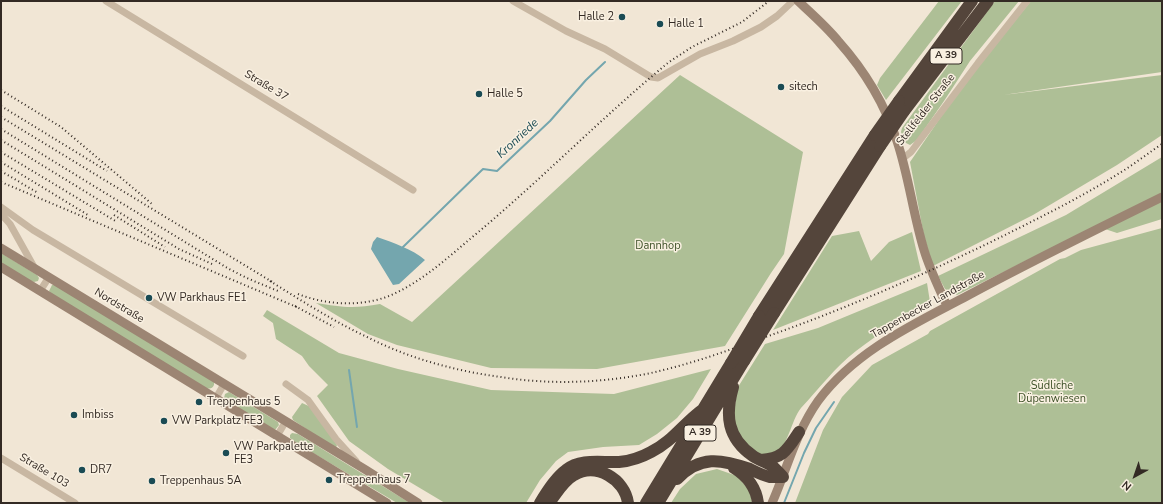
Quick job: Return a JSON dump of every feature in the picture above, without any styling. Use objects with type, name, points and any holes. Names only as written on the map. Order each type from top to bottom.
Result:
[{"type":"highway","name":"A 39","points":[[661,498],[734,368],[759,316],[972,1]]},
{"type":"highway","name":"A 39","points":[[901,106],[988,1]]},
{"type":"highway","name":"A 39","points":[[646,503],[702,410],[734,368],[744,361],[878,141]]},
{"type":"highway","points":[[734,368],[728,414],[730,427],[735,439],[744,450],[772,466],[783,477]]},
{"type":"highway","points":[[540,503],[546,493],[567,469],[585,462],[619,462],[635,459],[651,453],[668,442],[691,418],[702,410]]},
{"type":"highway","points":[[761,460],[773,459],[781,455],[799,432]]},
{"type":"highway","points":[[661,498],[677,478],[687,469],[698,463],[712,460],[724,462],[770,477],[783,477]]},
{"type":"highway","points":[[724,462],[741,472],[750,481],[755,490],[758,503]]},
{"type":"highway","points":[[549,503],[574,475],[592,470],[609,475],[618,482],[623,489],[628,503]]},
{"type":"street","name":"Straße 37","points":[[106,1],[414,190]]},
{"type":"street","points":[[513,1],[566,31],[605,49],[651,76],[658,78],[700,54],[733,41],[761,27],[777,16],[792,1]]},
{"type":"street","name":"Stellfelder Straße","points":[[798,1],[838,41],[860,69],[884,110],[902,159],[924,251],[932,274],[947,306]]},
{"type":"street","name":"Stellfelder Straße","points":[[902,159],[911,152],[978,63],[1028,1]]},
{"type":"street","name":"Tappenbecker Landstraße","points":[[772,503],[799,432],[815,406],[831,385],[861,357],[947,306],[1162,197]]},
{"type":"street","points":[[1,207],[33,230],[243,356]]},
{"type":"street","points":[[1,214],[10,224],[35,269]]},
{"type":"street","name":"Nordstraße","points":[[1,248],[418,503]]},
{"type":"street","points":[[1,267],[387,503]]},
{"type":"street","points":[[40,291],[49,277]]},
{"type":"street","points":[[216,398],[224,384]]},
{"type":"street","name":"Nordstraße","points":[[286,384],[308,400],[341,445],[366,470]]},
{"type":"street","points":[[277,436],[286,421]]},
{"type":"street","name":"Straße 103","points":[[1,458],[75,503]]},
{"type":"green space","points":[[939,1],[962,1],[886,100],[877,85],[880,78]]},
{"type":"green space","points":[[995,1],[1019,1],[970,61],[917,140],[910,145],[904,142],[901,132],[902,128]]},
{"type":"green space","points":[[1031,1],[1162,1],[1162,72],[1003,95],[1162,75],[1162,135],[1117,165],[1033,215],[933,266],[924,236],[910,162],[960,89]]},
{"type":"green space","name":"Dannhop","points":[[680,75],[803,152],[784,254],[725,346],[597,369],[491,368],[397,345],[368,334],[316,303],[347,307],[362,307],[380,304],[412,322]]},
{"type":"green space","points":[[1162,157],[1162,219],[1117,233],[1096,226],[957,295],[945,289],[938,276],[1066,215]]},
{"type":"green space","name":"Südliche Düpenwiesen","points":[[1162,228],[1162,503],[795,503],[823,430],[842,397],[872,365],[1060,259],[1081,250]]},
{"type":"green space","points":[[859,231],[871,261],[889,242],[912,232],[921,271],[773,330],[832,236]]},
{"type":"green space","points":[[1,253],[37,275],[39,278],[38,281],[31,281],[1,263]]},
{"type":"green space","points":[[927,283],[930,302],[874,338],[841,364],[801,408],[786,441],[778,452],[773,455],[760,455],[748,447],[732,424],[738,387],[765,344],[818,328]]},
{"type":"green space","points":[[52,285],[55,285],[214,382],[214,385],[209,389],[206,388],[51,294],[49,291]]},
{"type":"green space","points":[[267,310],[339,353],[398,369],[491,390],[614,394],[711,369],[693,399],[677,418],[657,434],[639,445],[603,447],[568,452],[556,461],[540,480],[526,503],[445,503],[388,469],[349,441],[317,396],[328,385],[309,366],[302,356],[276,339],[273,323],[263,316]]},
{"type":"green space","points":[[229,392],[278,422],[279,425],[275,430],[227,401],[224,398],[225,394]]},
{"type":"green space","points":[[302,403],[311,407],[337,445],[336,448],[293,420],[292,417]]},
{"type":"green space","points":[[292,433],[298,434],[410,503],[397,503],[298,444],[290,438]]},
{"type":"green space","points":[[717,469],[737,476],[750,491],[752,503],[671,503],[680,489],[696,474]]},
{"type":"water","points":[[377,237],[409,249],[425,260],[399,284],[393,285],[371,249],[373,242]]},
{"type":"waterway","name":"Kronriede","points":[[403,247],[483,169],[497,171],[550,121],[586,80],[605,62]]},
{"type":"waterway","name":"Kronriede","points":[[349,370],[357,427]]},
{"type":"waterway","points":[[784,503],[804,453],[816,428],[834,402]]},
{"type":"railway","points":[[298,294],[309,298],[332,302],[355,303],[378,300],[411,285],[442,263],[496,217],[619,105],[669,62],[692,47],[742,22],[769,1]]},
{"type":"railway","points":[[1,90],[61,127],[152,204]]},
{"type":"railway","points":[[1,106],[107,171]]},
{"type":"railway","points":[[1,117],[274,283]]},
{"type":"railway","points":[[1,129],[229,269],[278,291]]},
{"type":"railway","points":[[1,140],[179,249],[212,264]]},
{"type":"railway","points":[[270,281],[354,331],[383,345],[432,363],[466,371],[520,380],[576,382],[614,379],[651,373],[732,349],[872,296],[991,242],[1092,190],[1124,171],[1162,144]]},
{"type":"railway","points":[[1,152],[117,222]]},
{"type":"railway","points":[[1,162],[88,215]]},
{"type":"railway","points":[[1,171],[38,193]]},
{"type":"railway","points":[[1,182],[299,308]]},
{"type":"railway","points":[[114,215],[165,247]]},
{"type":"railway","points":[[295,306],[334,327]]},
{"type":"place","name":"Halle 2","points":[[622,17]]},
{"type":"place","name":"Halle 1","points":[[660,24]]},
{"type":"place","name":"sitech","points":[[781,87]]},
{"type":"place","name":"Halle 5","points":[[479,94]]},
{"type":"place","name":"VW Parkhaus FE1","points":[[149,298]]},
{"type":"place","name":"Treppenhaus 5","points":[[199,402]]},
{"type":"place","name":"Imbiss","points":[[74,415]]},
{"type":"place","name":"VW Parkplatz FE3","points":[[164,421]]},
{"type":"place","name":"VW Parkpalette FE3","points":[[226,453]]},
{"type":"place","name":"DR7","points":[[82,470]]},
{"type":"place","name":"Treppenhaus 7","points":[[329,480]]},
{"type":"place","name":"Treppenhaus 5A","points":[[152,481]]}]
